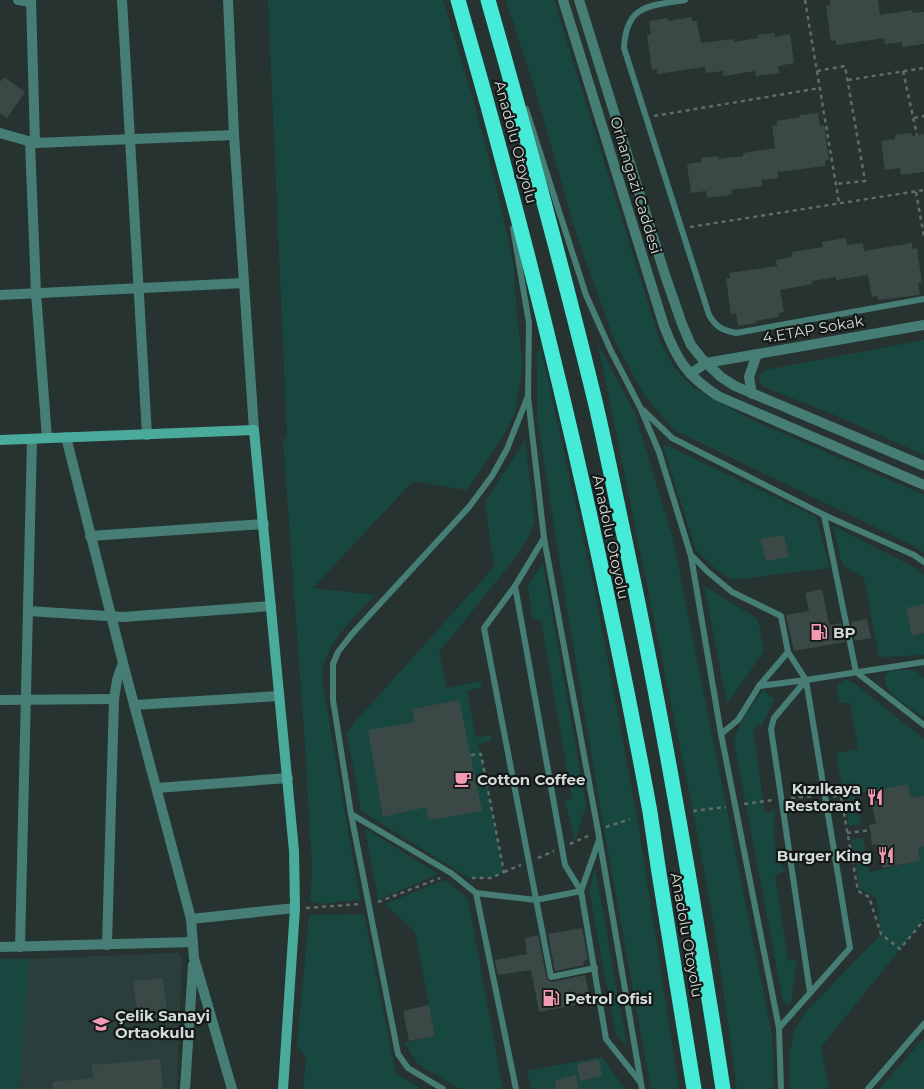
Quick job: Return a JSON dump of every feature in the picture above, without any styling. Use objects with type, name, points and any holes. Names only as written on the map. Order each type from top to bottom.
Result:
[{"type":"highway","name":"Anadolu Otoyolu","points":[[458,0],[499,140],[555,365],[587,505],[627,692],[650,816],[694,1089]]},
{"type":"highway","name":"Anadolu Otoyolu","points":[[489,0],[533,157],[595,401],[678,813],[723,1089]]},
{"type":"street","points":[[18,0],[31,1],[36,293],[48,438]]},
{"type":"street","points":[[122,0],[147,434]]},
{"type":"street","points":[[228,0],[234,135],[254,430],[294,851],[295,908],[283,1089]]},
{"type":"street","name":"Orhangazi Caddesi","points":[[563,0],[664,326],[673,348],[690,374],[700,384],[718,396],[924,485]]},
{"type":"street","name":"Orhangazi Caddesi","points":[[579,0],[665,275],[691,345],[706,363]]},
{"type":"street","points":[[0,133],[32,142],[234,135]]},
{"type":"street","points":[[0,295],[244,283]]},
{"type":"street","name":"4.ETAP Sokak","points":[[706,363],[924,325]]},
{"type":"street","points":[[752,394],[749,377],[757,354]]},
{"type":"street","points":[[690,374],[706,363],[721,377],[735,386],[924,466]]},
{"type":"street","points":[[0,440],[254,430]]},
{"type":"street","points":[[66,437],[134,706],[191,919],[194,958],[185,1089]]},
{"type":"street","points":[[20,947],[32,439]]},
{"type":"street","points":[[90,536],[264,524]]},
{"type":"street","points":[[28,611],[123,617],[270,606]]},
{"type":"street","points":[[107,945],[114,699],[117,680],[123,663]]},
{"type":"street","points":[[134,706],[279,696]]},
{"type":"street","points":[[0,700],[114,699]]},
{"type":"street","points":[[157,788],[288,778]]},
{"type":"street","points":[[191,919],[295,908]]},
{"type":"street","points":[[0,947],[193,942]]},
{"type":"street","points":[[194,958],[232,1089]]},
{"type":"lane","points":[[489,0],[586,295],[611,351],[640,407],[659,452],[691,556],[721,734],[779,1028],[781,1089]]},
{"type":"lane","points":[[685,0],[648,7],[636,13],[628,22],[624,48],[709,315],[715,325],[724,331],[736,333],[924,299]]},
{"type":"lane","points":[[499,140],[529,323],[528,396],[544,538],[642,1086]]},
{"type":"lane","points":[[443,1089],[408,1068],[398,1054],[352,814],[333,700],[333,664],[338,652],[352,634],[469,507],[492,476],[507,449],[528,396]]},
{"type":"lane","points":[[640,407],[672,438],[824,515],[914,555],[924,562]]},
{"type":"lane","points":[[824,515],[856,672],[924,725]]},
{"type":"lane","points":[[544,538],[514,586],[484,628],[551,977],[595,968]]},
{"type":"lane","points":[[691,556],[732,592],[781,616],[788,652],[806,680],[850,948],[779,1028]]},
{"type":"lane","points":[[514,586],[565,865],[581,891],[606,1039],[642,1086]]},
{"type":"lane","points":[[721,734],[738,720],[758,686],[788,652]]},
{"type":"lane","points":[[758,686],[924,662]]},
{"type":"lane","points":[[806,680],[774,718],[771,729],[810,992]]},
{"type":"lane","points":[[352,814],[451,873],[476,892],[536,900],[581,891]]},
{"type":"lane","points":[[581,891],[599,839]]},
{"type":"lane","points":[[476,892],[516,1089]]},
{"type":"lane","points":[[868,1089],[924,1024]]},
{"type":"path","points":[[805,0],[839,204]]},
{"type":"path","points":[[817,70],[845,66],[865,181],[836,184]]},
{"type":"path","points":[[848,80],[924,68]]},
{"type":"path","points":[[904,71],[917,135]]},
{"type":"path","points":[[646,118],[820,88]]},
{"type":"path","points":[[914,118],[924,116]]},
{"type":"path","points":[[681,229],[924,190]]},
{"type":"path","points":[[916,192],[924,236]]},
{"type":"path","points":[[847,833],[870,830]]},
{"type":"shaded area","name":"Çelik Sanayi Ortaokulu","points":[[177,953],[182,957],[177,1089],[19,1089],[27,959]]},
{"type":"green space","points":[[268,0],[443,0],[473,99],[497,189],[514,266],[523,366],[514,416],[467,490],[413,481],[313,588],[375,595],[336,639],[325,659],[323,669],[323,685],[360,899],[322,904],[310,901],[312,868],[305,746],[283,439],[287,438]]},
{"type":"green space","points":[[506,0],[554,0],[659,339],[675,369],[694,388],[752,420],[924,495],[924,553],[914,546],[674,430],[645,396],[614,340],[576,233],[536,93]]},
{"type":"green space","points":[[924,340],[924,455],[837,416],[764,387],[759,382],[760,374],[765,370]]},
{"type":"green space","points":[[598,344],[635,413],[673,539],[772,1035],[774,1089],[737,1089],[715,931],[693,811]]},
{"type":"green space","points":[[541,350],[593,582],[638,822],[679,1089],[651,1089],[604,829],[537,417],[537,351]]},
{"type":"green space","points":[[525,440],[535,521],[529,536],[516,557],[439,652],[447,688],[481,681],[481,687],[467,691],[476,737],[491,735],[491,741],[477,745],[481,754],[504,872],[493,877],[469,878],[361,811],[347,733],[494,567],[485,502]]},
{"type":"green space","points":[[662,443],[816,517],[830,568],[732,580],[716,569],[696,550]]},
{"type":"green space","points":[[833,526],[916,568],[924,575],[924,655],[879,657],[864,578],[842,565]]},
{"type":"green space","points":[[543,563],[586,805],[575,842],[565,800],[572,798],[541,620],[532,618],[528,585]]},
{"type":"green space","points":[[704,586],[758,619],[764,651],[727,704]]},
{"type":"green space","points":[[891,670],[915,670],[924,679],[924,717],[898,700],[888,689],[885,675]]},
{"type":"green space","points":[[846,679],[855,684],[924,739],[924,796],[911,798],[908,785],[855,794],[861,824],[849,826],[836,753],[858,749],[850,703],[839,703],[837,684]]},
{"type":"green space","points":[[763,690],[775,699],[762,725],[753,729],[765,813],[775,810],[776,849],[785,871],[775,875],[788,961],[797,959],[791,1003],[787,1005],[783,1001],[734,742],[742,721]]},
{"type":"green space","points":[[365,828],[438,874],[378,900]]},
{"type":"green space","points":[[863,838],[869,872],[920,861],[918,848],[924,846],[924,920],[821,1047],[829,1089],[790,1089],[790,1052],[794,1032],[805,1013],[881,934],[876,898],[860,889],[851,839]]},
{"type":"green space","points":[[595,868],[627,1046],[616,1034],[589,890]]},
{"type":"green space","points":[[445,880],[468,899],[503,1089],[460,1089],[418,1064],[404,1043],[435,1036],[415,932],[385,904]]},
{"type":"green space","points":[[364,914],[396,1074],[422,1089],[303,1089],[306,1057],[297,1045],[309,915]]},
{"type":"green space","points":[[0,959],[29,959],[19,1089],[0,1089]]},
{"type":"green space","points":[[924,1038],[924,1089],[879,1089]]},
{"type":"green space","points":[[602,1057],[625,1089],[531,1089],[527,1071]]},
{"type":"building","points":[[830,0],[878,0],[880,15],[912,10],[913,13],[924,12],[924,44],[902,47],[902,42],[885,44],[884,38],[836,45],[836,40],[831,41],[826,6],[831,5]]},
{"type":"building","points":[[692,17],[692,21],[697,21],[701,43],[733,39],[734,42],[758,38],[757,35],[774,33],[775,37],[790,34],[794,63],[778,66],[779,73],[756,76],[755,71],[723,76],[723,71],[706,73],[705,67],[657,74],[657,69],[652,70],[647,35],[651,34],[649,21],[667,18],[668,21]]},
{"type":"building","points":[[4,77],[25,92],[7,118],[0,113],[0,82]]},
{"type":"building","points":[[818,113],[820,126],[824,125],[829,160],[825,161],[825,166],[778,172],[778,178],[762,180],[762,186],[731,190],[732,195],[707,198],[706,191],[691,193],[687,164],[702,162],[701,158],[718,156],[719,159],[743,156],[743,153],[775,148],[772,126],[777,125],[777,121]]},
{"type":"building","points":[[912,133],[912,136],[924,134],[924,172],[901,175],[900,168],[885,170],[881,141],[895,139],[895,135]]},
{"type":"building","points":[[846,238],[847,245],[863,243],[864,251],[912,243],[912,249],[917,248],[922,283],[918,283],[920,295],[878,300],[877,296],[872,297],[868,275],[836,280],[836,277],[812,281],[812,284],[780,290],[784,312],[778,313],[779,317],[738,326],[736,313],[731,314],[726,279],[730,278],[729,273],[777,266],[776,260],[792,257],[792,252],[823,247],[822,242]]},
{"type":"building","points":[[784,535],[789,557],[766,561],[760,539]]},
{"type":"building","points":[[822,589],[829,625],[841,623],[845,642],[794,651],[786,615],[809,611],[805,593]]},
{"type":"building","points":[[924,604],[924,633],[912,636],[906,608]]},
{"type":"building","points":[[867,619],[871,638],[855,641],[851,622]]},
{"type":"building","points":[[459,700],[482,811],[429,820],[426,807],[383,817],[368,730],[415,722],[412,709]]},
{"type":"building","points":[[908,784],[911,798],[924,796],[924,846],[918,848],[920,861],[883,868],[878,844],[872,845],[869,825],[876,824],[869,792]]},
{"type":"building","points":[[582,928],[588,960],[583,961],[584,965],[555,971],[548,934]]},
{"type":"building","points":[[538,935],[547,980],[552,982],[585,975],[591,1002],[539,1012],[531,970],[498,975],[495,960],[527,954],[525,938]]},
{"type":"building","points":[[163,978],[168,1020],[139,1023],[133,981]]},
{"type":"building","points":[[429,1005],[435,1036],[409,1041],[403,1011]]},
{"type":"building","points":[[160,1059],[163,1089],[53,1089],[52,1082],[93,1078],[92,1065]]},
{"type":"building","points":[[599,1059],[602,1076],[580,1081],[577,1064]]},
{"type":"building","points":[[576,1075],[579,1089],[556,1089],[555,1080]]},
{"type":"place","name":"BP","points":[[819,632]]},
{"type":"place","name":"Cotton Coffee","points":[[463,779]]},
{"type":"place","name":"Kızılkaya Restorant","points":[[875,797]]},
{"type":"place","name":"Burger King","points":[[886,855]]},
{"type":"place","name":"Petrol Ofisi","points":[[551,998]]},
{"type":"place","name":"Çelik Sanayi Ortaokulu","points":[[101,1024]]}]
